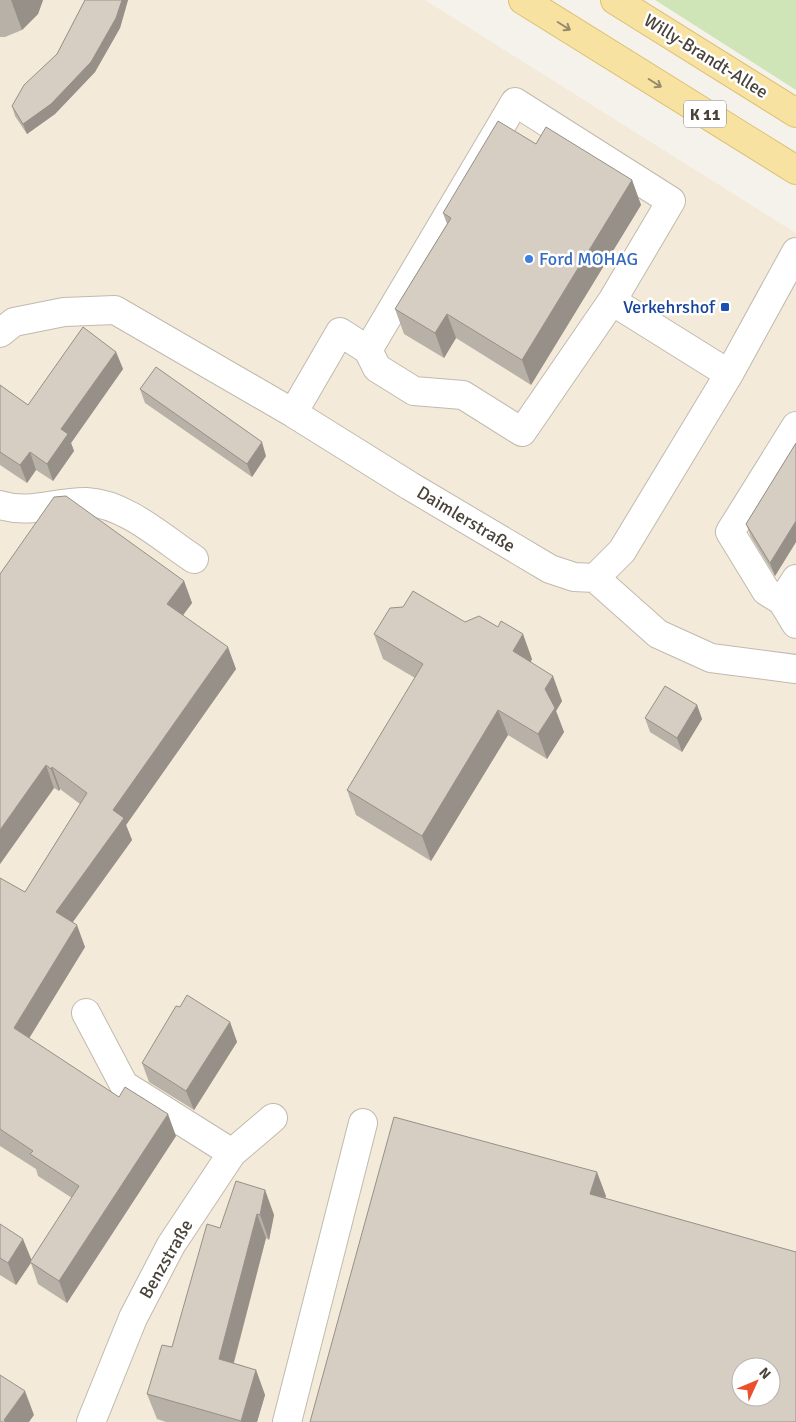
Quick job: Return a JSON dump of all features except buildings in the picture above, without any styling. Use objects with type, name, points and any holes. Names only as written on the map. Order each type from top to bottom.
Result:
[{"type":"main road","name":"K 11","points":[[523,0],[796,170]]},
{"type":"main road","name":"Willy-Brandt-Allee","points":[[615,0],[796,113]]},
{"type":"street","points":[[293,413],[340,332],[368,350],[377,368],[414,391],[463,395],[522,432],[612,300],[671,201],[515,102],[368,350]]},
{"type":"street","points":[[796,252],[729,374],[622,551],[595,578],[658,634],[711,658],[796,669]]},
{"type":"street","points":[[612,300],[729,374]]},
{"type":"street","name":"Daimlerstraße","points":[[0,333],[14,322],[64,312],[115,310],[293,413],[550,569],[574,578],[595,578]]},
{"type":"street","points":[[796,426],[730,532],[766,591],[789,590],[796,624]]},
{"type":"street","points":[[0,505],[14,509],[38,509],[86,502],[107,505],[134,519],[194,559]]},
{"type":"street","points":[[86,1013],[124,1084],[232,1153]]},
{"type":"street","name":"Benzstraße","points":[[96,1421],[133,1318],[171,1245],[232,1153],[273,1118]]},
{"type":"street","points":[[287,1422],[363,1123]]},
{"type":"shaded area","points":[[0,0],[425,0],[796,233],[796,1422],[0,1422]]},
{"type":"green space","points":[[655,0],[796,0],[796,90]]},
{"type":"place","name":"Ford MOHAG","points":[[529,259]]},
{"type":"place","name":"Verkehrshof","points":[[725,307]]}]
